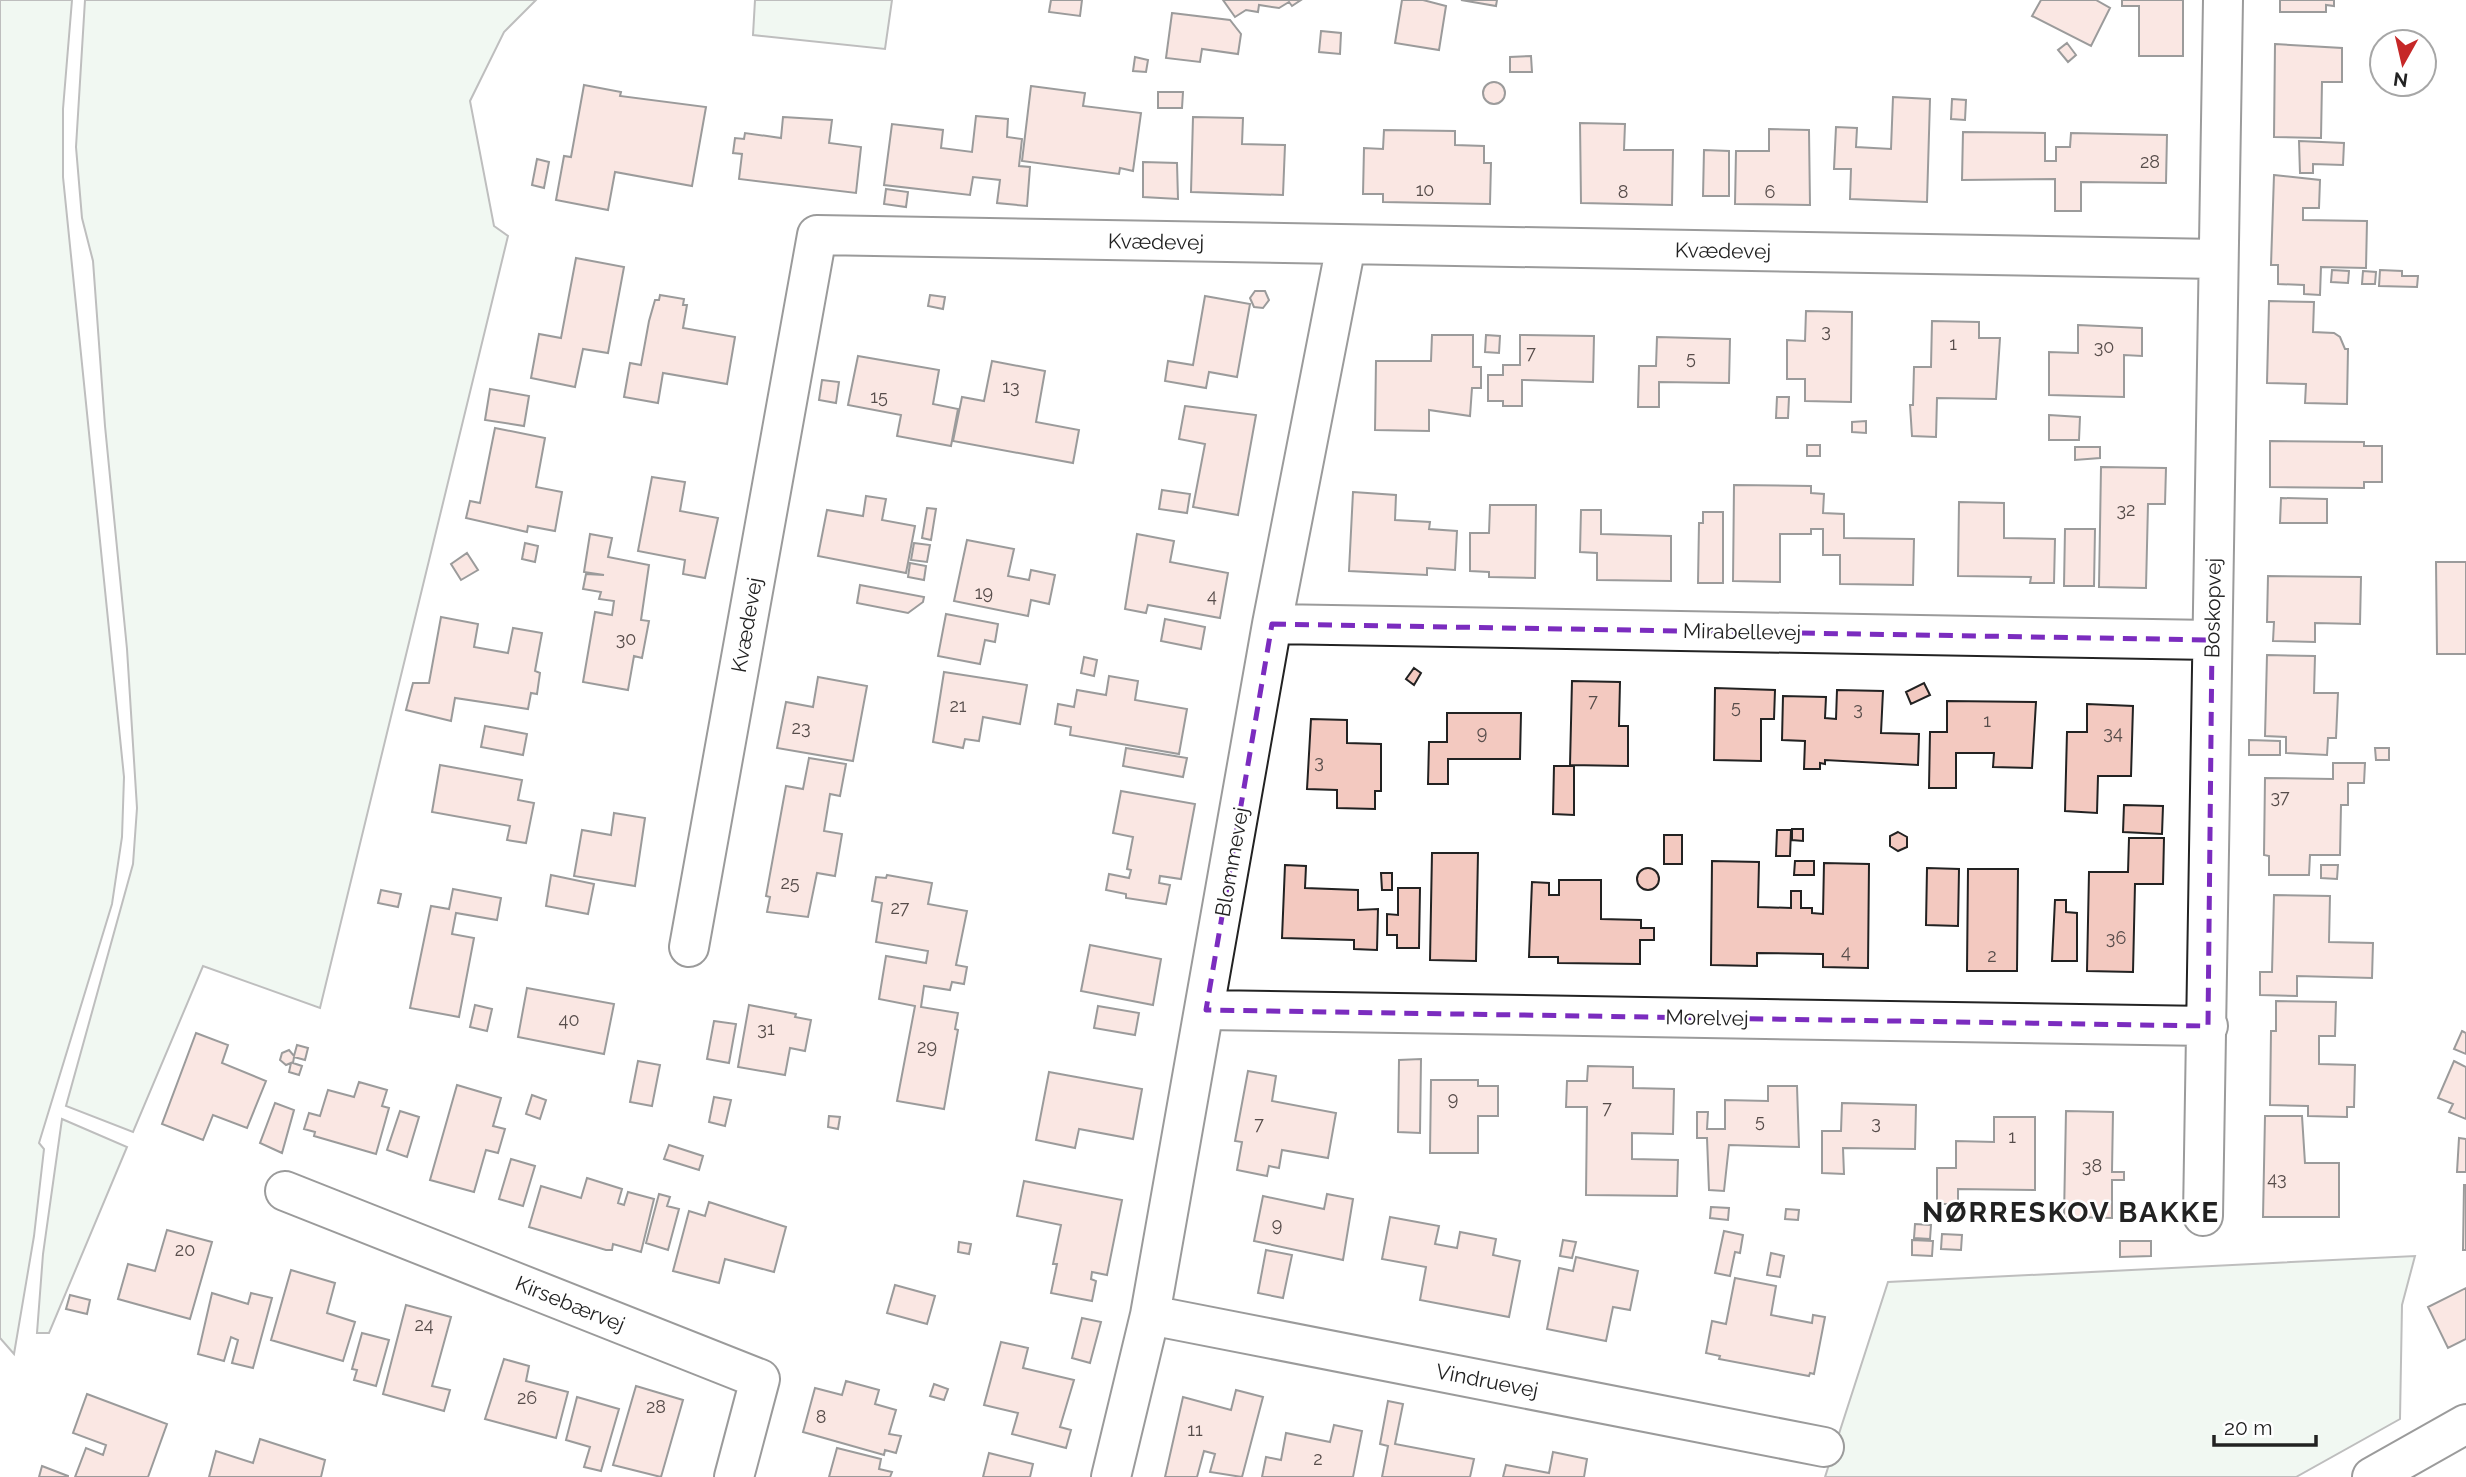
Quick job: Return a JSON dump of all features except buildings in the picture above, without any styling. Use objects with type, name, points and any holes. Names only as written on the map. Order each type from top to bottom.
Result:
[{"type":"street","name":"Boskopvej","points":[[2203,1216],[2223,0]]},
{"type":"street","name":"Kvædevej","points":[[689,947],[817,235],[2218,260]]},
{"type":"street","name":"Blommevej","points":[[1111,1477],[1150,1315],[1206,1010],[1272,624],[1346,245]]},
{"type":"street","name":"Mirabellevej","points":[[1272,624],[2212,640]]},
{"type":"street","name":"Morelvej","points":[[1206,1010],[2208,1026]]},
{"type":"street","name":"Kirsebærvej","points":[[285,1191],[760,1379],[734,1477]]},
{"type":"street","name":"Vindruevej","points":[[1150,1315],[1825,1447]]},
{"type":"street","points":[[2372,1477],[2466,1424]]},
{"type":"highlighted area","points":[[1272,624],[2212,640],[2208,1026],[1206,1010]]},
{"type":"green space","points":[[0,0],[72,0],[63,109],[63,177],[124,777],[122,837],[112,904],[39,1143],[44,1149],[34,1236],[14,1354],[0,1338]]},
{"type":"green space","points":[[85,0],[536,0],[504,32],[470,101],[494,226],[508,236],[320,1008],[203,966],[133,1132],[66,1106],[133,864],[137,808],[127,649],[105,426],[93,261],[82,218],[76,147]]},
{"type":"green space","points":[[755,0],[892,0],[885,49],[753,35]]},
{"type":"green space","points":[[62,1119],[127,1147],[49,1333],[37,1333],[43,1254]]},
{"type":"green space","points":[[2415,1256],[2402,1305],[2400,1419],[2296,1477],[1825,1477],[1888,1282]]},
{"type":"district","name":"NØRRESKOV BAKKE","points":[[2071,1212]]}]
